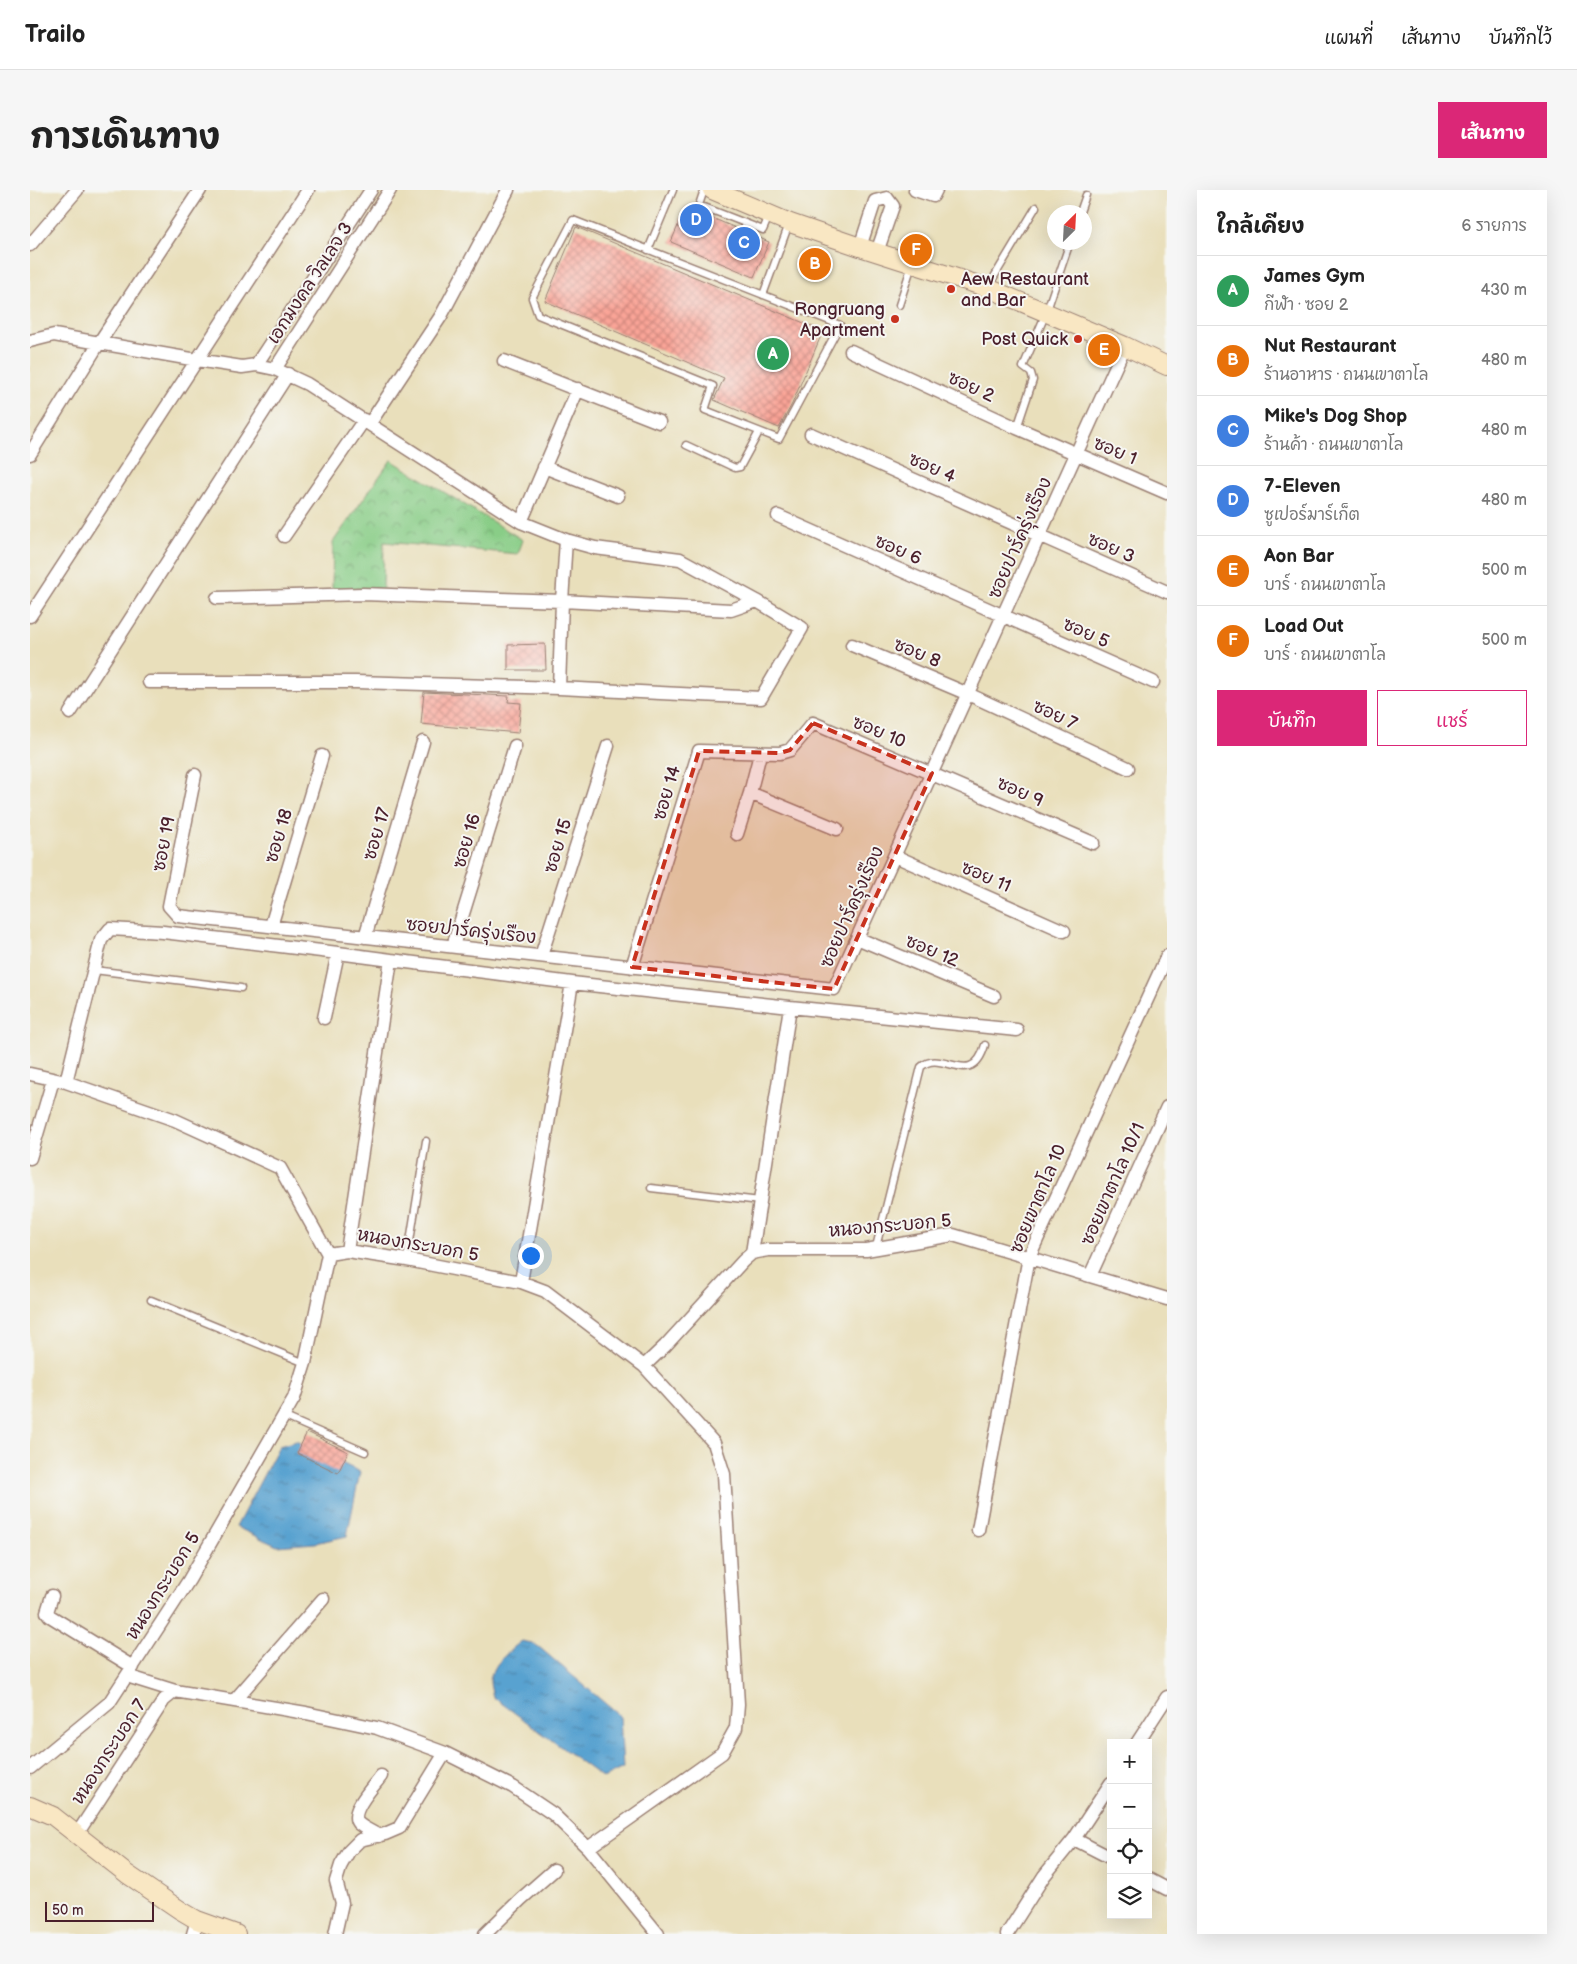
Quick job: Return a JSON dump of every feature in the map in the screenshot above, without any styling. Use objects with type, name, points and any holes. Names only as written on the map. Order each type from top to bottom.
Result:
[{"type":"street","points":[[30,245],[77,190]]},
{"type":"street","points":[[30,454],[99,343],[200,190]]},
{"type":"street","points":[[30,616],[308,190]]},
{"type":"street","name":"เอกมงคล วิลเลจ 3","points":[[256,365],[371,190]]},
{"type":"street","name":"เอกมงคล วิลเลจ 3","points":[[275,369],[390,190]]},
{"type":"street","points":[[284,536],[441,316],[508,190]]},
{"type":"street","points":[[712,190],[733,194],[790,223],[860,248],[988,288],[1125,346],[1167,366]]},
{"type":"street","points":[[915,190],[934,196],[936,190]]},
{"type":"street","points":[[860,248],[875,201],[889,194],[893,206],[877,252]]},
{"type":"street","points":[[30,341],[54,335],[197,360],[242,366],[256,365],[275,369],[307,384],[367,421],[521,522],[566,540],[595,548],[680,558],[758,600],[802,628],[761,698],[559,688],[356,682],[149,682]]},
{"type":"street","name":"ซอยปาร์ครุ่งเรือง","points":[[178,916],[834,990],[1125,346]]},
{"type":"street","name":"ซอย 2","points":[[851,351],[1077,454]]},
{"type":"street","points":[[504,361],[659,422]]},
{"type":"street","points":[[70,713],[288,374]]},
{"type":"street","points":[[521,522],[578,389]]},
{"type":"street","name":"ซอย 4","points":[[811,434],[1040,535]]},
{"type":"street","name":"ซอย 1","points":[[1077,454],[1167,493]]},
{"type":"street","points":[[544,467],[618,496]]},
{"type":"street","name":"ซอย 6","points":[[778,516],[1004,615]]},
{"type":"street","name":"ซอย 3","points":[[1040,535],[1167,592]]},
{"type":"street","points":[[559,688],[566,540]]},
{"type":"street","points":[[217,598],[362,594],[562,601],[731,610],[758,600]]},
{"type":"street","name":"ซอย 5","points":[[1004,615],[1153,682]]},
{"type":"street","name":"ซอย 8","points":[[852,645],[968,694]]},
{"type":"street","name":"ซอย 7","points":[[968,694],[1128,768]]},
{"type":"street","name":"ซอย 10","points":[[813,723],[932,773]]},
{"type":"street","name":"ซอย 14","points":[[632,966],[699,751],[780,753],[790,750],[813,723]]},
{"type":"street","name":"ซอย 17","points":[[365,937],[423,742]]},
{"type":"street","name":"ซอย 16","points":[[453,946],[515,746]]},
{"type":"street","name":"ซอย 15","points":[[542,956],[608,746]]},
{"type":"street","points":[[737,834],[760,754]]},
{"type":"street","name":"ซอย 18","points":[[270,926],[322,756]]},
{"type":"street","name":"ซอย 9","points":[[932,773],[1093,844]]},
{"type":"street","name":"ซอย 19","points":[[178,916],[169,906],[195,775]]},
{"type":"street","points":[[750,793],[836,829]]},
{"type":"street","name":"ซอย 11","points":[[895,856],[1064,931]]},
{"type":"street","points":[[66,1082],[101,940],[110,929],[163,932],[572,983],[1017,1030]]},
{"type":"street","name":"ซอย 12","points":[[857,938],[994,996]]},
{"type":"street","points":[[324,1018],[338,953]]},
{"type":"street","name":"ซอยเขาตาโล 10","points":[[978,1530],[1029,1257],[1167,956]]},
{"type":"street","points":[[347,1251],[391,960]]},
{"type":"street","points":[[521,1282],[572,983]]},
{"type":"street","points":[[644,1366],[752,1253],[790,1007]]},
{"type":"street","points":[[30,1074],[66,1082],[174,1120],[280,1168],[328,1254]]},
{"type":"street","points":[[30,1158],[53,1080]]},
{"type":"street","name":"ซอยเขาตาโล 10/1","points":[[1090,1276],[1167,1107]]},
{"type":"street","name":"หนองกระบอก 5","points":[[752,1253],[768,1250],[866,1250],[876,1246],[953,1235],[1167,1299]]},
{"type":"street","name":"หนองกระบอก 5","points":[[30,1768],[109,1703],[189,1580],[294,1398],[305,1363],[328,1254],[347,1251],[407,1260],[521,1282],[545,1291],[644,1366],[714,1443],[724,1474],[738,1704],[736,1728],[722,1753],[588,1848]]},
{"type":"street","points":[[52,1596],[48,1612],[50,1616],[130,1671],[175,1691],[306,1713],[377,1728],[445,1753],[521,1792],[553,1814],[588,1848],[658,1934]]},
{"type":"street","points":[[234,1701],[323,1599]]},
{"type":"street","name":"หนองกระบอก 7","points":[[76,1834],[164,1700],[175,1691]]},
{"type":"street","points":[[1140,1739],[1167,1697]]},
{"type":"street","points":[[335,1934],[342,1903],[336,1881],[341,1865],[349,1851],[360,1840],[399,1828],[445,1753]]},
{"type":"street","points":[[378,1836],[359,1823],[356,1816],[357,1809],[381,1776]]},
{"type":"street","points":[[1006,1934],[1044,1876],[1074,1839],[1110,1784]]},
{"type":"street","points":[[30,1806],[53,1816],[195,1927],[236,1934]]},
{"type":"street","points":[[1074,1839],[1107,1856]]},
{"type":"street","points":[[485,1934],[554,1870]]},
{"type":"street","points":[[1152,1880],[1167,1888]]},
{"type":"lane","points":[[648,250],[673,190]]},
{"type":"lane","points":[[704,190],[699,205],[763,230],[770,214]]},
{"type":"lane","points":[[1082,205],[1086,195]]},
{"type":"lane","points":[[988,288],[1036,207]]},
{"type":"lane","points":[[573,220],[648,250],[840,325],[779,439],[705,410],[713,386],[538,315],[532,298],[573,220]]},
{"type":"lane","points":[[763,295],[790,223]]},
{"type":"lane","points":[[1017,428],[1033,380],[1031,373],[1023,367],[1046,313],[1067,250]]},
{"type":"lane","points":[[900,305],[913,264]]},
{"type":"lane","points":[[686,445],[735,468],[740,467],[759,432]]},
{"type":"lane","points":[[94,970],[241,988]]},
{"type":"lane","points":[[876,1246],[921,1067],[925,1063],[934,1062],[968,1067],[976,1064],[985,1045]]},
{"type":"lane","points":[[407,1260],[426,1141]]},
{"type":"lane","points":[[651,1188],[760,1201]]},
{"type":"lane","points":[[151,1300],[305,1363]]},
{"type":"lane","points":[[283,1416],[365,1452]]},
{"type":"highlighted area","points":[[813,723],[932,773],[834,989],[632,967],[699,751],[780,753],[790,750]]},
{"type":"green space","points":[[391,460],[523,540],[518,554],[384,542],[383,589],[332,589],[333,542]]},
{"type":"water","points":[[296,1441],[360,1472],[347,1536],[315,1543],[277,1546],[236,1527],[279,1446]]},
{"type":"water","points":[[522,1641],[539,1647],[620,1716],[623,1768],[603,1778],[493,1697],[490,1681],[493,1670],[507,1653]]},
{"type":"building","points":[[686,207],[769,242],[754,277],[671,242]]},
{"type":"building","points":[[576,227],[823,331],[792,404],[779,428],[714,400],[724,378],[545,301]]},
{"type":"building","points":[[545,644],[546,670],[508,670],[508,645]]},
{"type":"building","points":[[424,692],[509,696],[508,702],[521,703],[518,733],[421,724]]},
{"type":"building","points":[[307,1432],[348,1452],[338,1473],[297,1453]]},
{"type":"place","name":"7-Eleven","points":[[696,220]]},
{"type":"place","name":"Mike's Dog Shop","points":[[744,243]]},
{"type":"place","name":"Load Out","points":[[916,250]]},
{"type":"place","name":"Nut Restaurant","points":[[815,264]]},
{"type":"place","name":"Aew Restaurant and Bar","points":[[951,289]]},
{"type":"place","name":"Rongruang Apartment","points":[[895,319]]},
{"type":"place","name":"Post Quick","points":[[1078,339]]},
{"type":"place","name":"Aon Bar","points":[[1104,350]]},
{"type":"place","name":"James Gym","points":[[773,354]]}]
